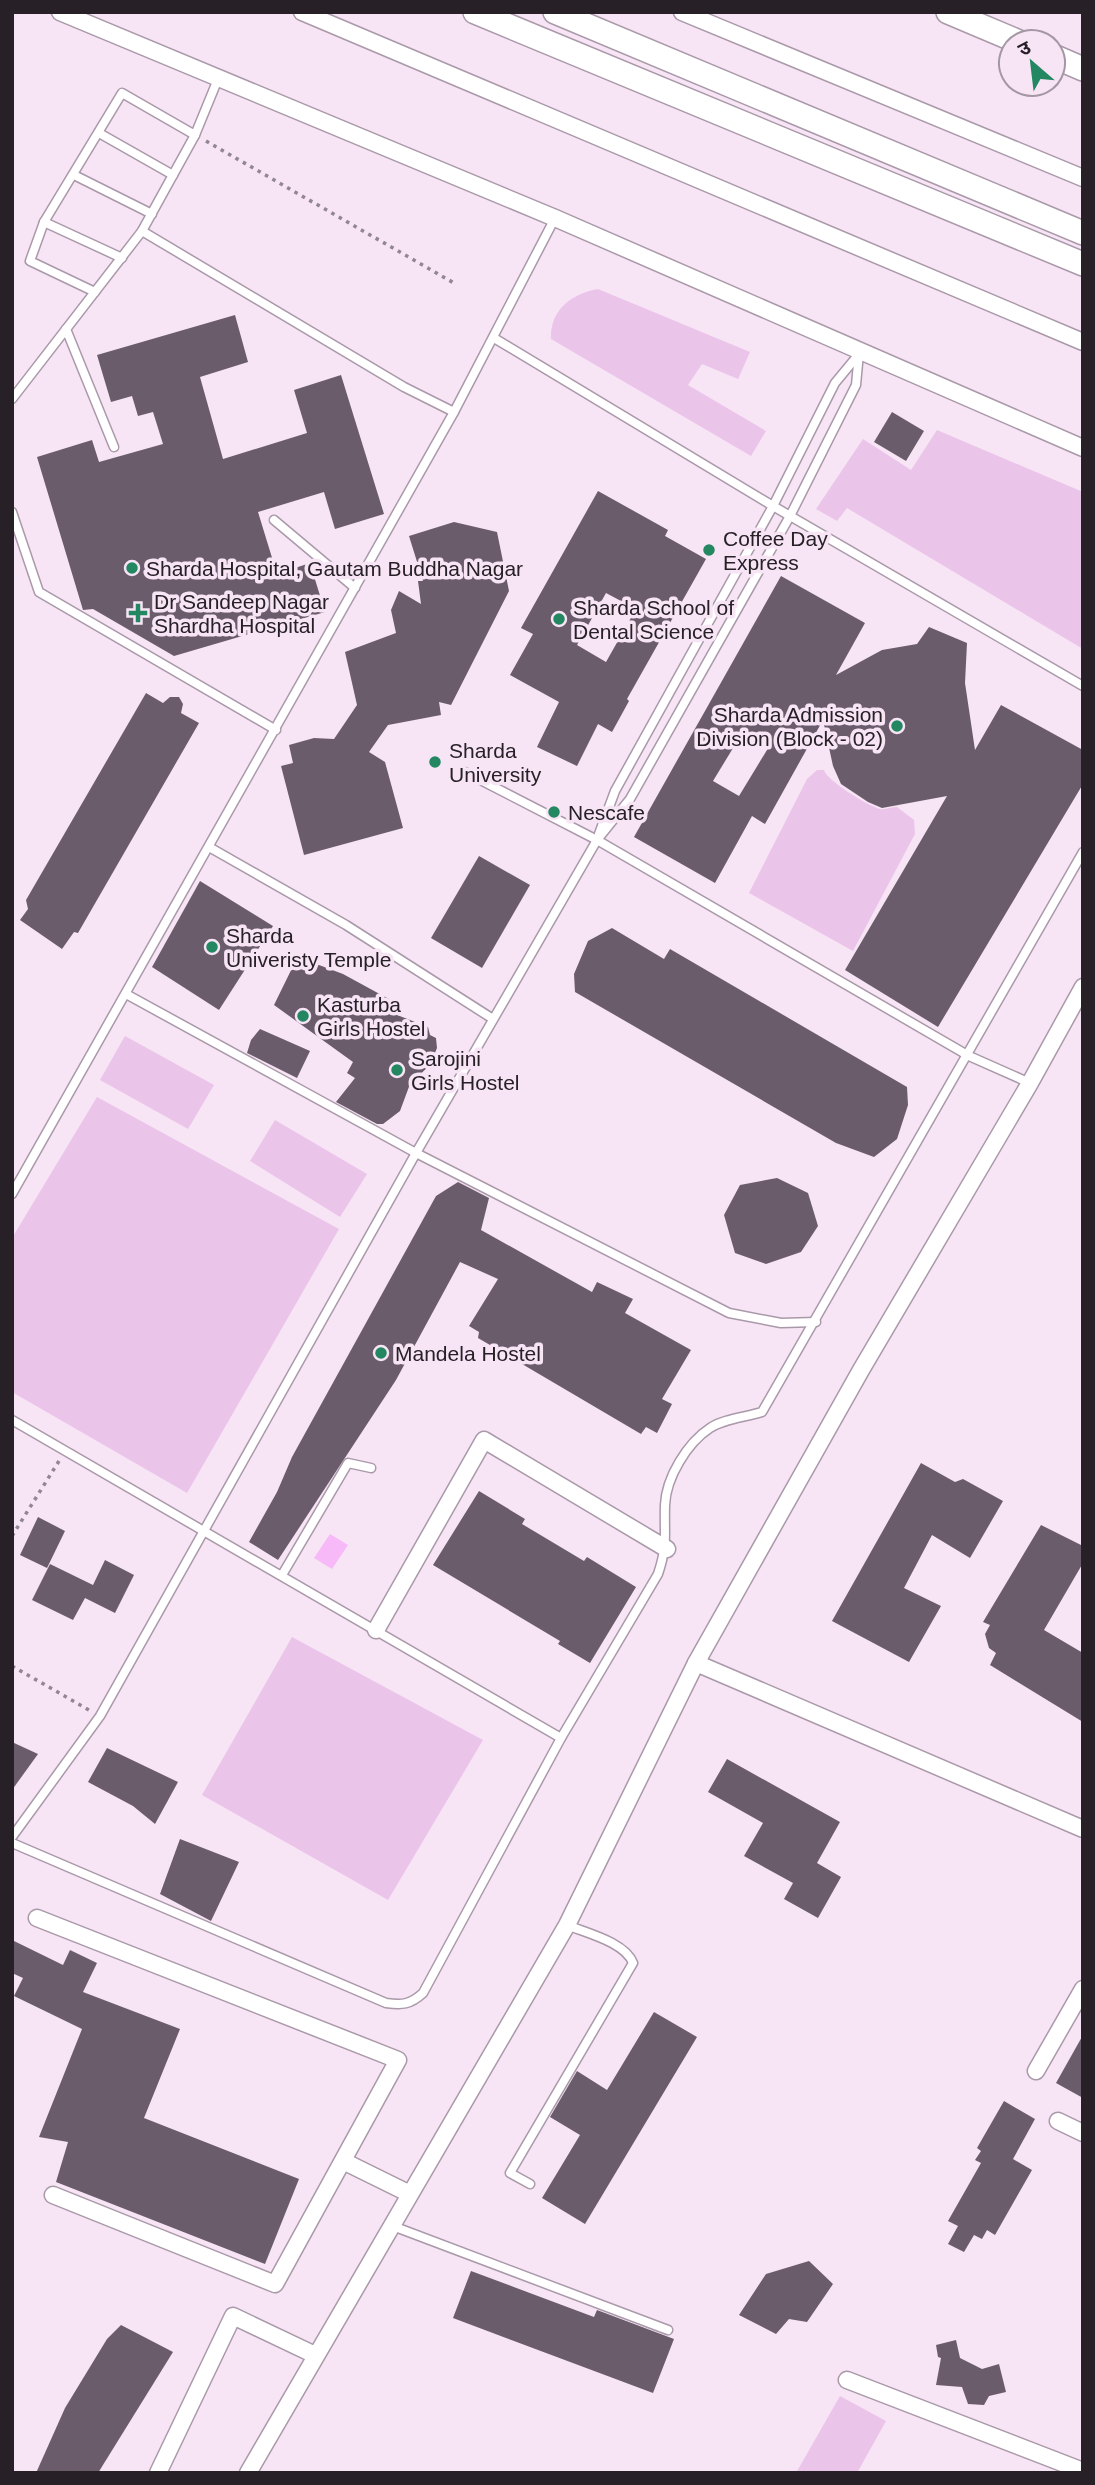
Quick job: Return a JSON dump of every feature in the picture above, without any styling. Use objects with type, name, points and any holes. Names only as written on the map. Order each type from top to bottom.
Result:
[{"type":"street","points":[[60,12],[555,218],[859,353],[1083,448]]},
{"type":"street","points":[[302,12],[1083,342]]},
{"type":"street","points":[[475,12],[1083,264]]},
{"type":"street","points":[[555,12],[1083,233]]},
{"type":"street","points":[[681,12],[1083,178]]},
{"type":"street","points":[[948,12],[997,33]]},
{"type":"street","points":[[247,2473],[567,1924],[696,1663],[861,1370],[1030,1083],[1083,987]]},
{"type":"street","points":[[376,1630],[484,1440],[667,1549]]},
{"type":"street","points":[[696,1663],[1083,1829]]},
{"type":"street","points":[[37,1918],[398,2060],[275,2284],[53,2195]]},
{"type":"street","points":[[1036,2071],[1083,1989]]},
{"type":"street","points":[[1058,2121],[1083,2133]]},
{"type":"street","points":[[343,2161],[408,2193]]},
{"type":"street","points":[[159,2473],[233,2316],[315,2355]]},
{"type":"street","points":[[847,2380],[1083,2470]]},
{"type":"lane","points":[[12,398],[142,231],[195,135],[218,79]]},
{"type":"lane","points":[[95,292],[30,261],[44,222],[122,93],[195,135]]},
{"type":"lane","points":[[99,133],[173,175]]},
{"type":"lane","points":[[74,175],[152,214]]},
{"type":"lane","points":[[12,1194],[454,412],[555,218]]},
{"type":"lane","points":[[44,222],[122,258]]},
{"type":"lane","points":[[142,231],[404,387],[454,412]]},
{"type":"lane","points":[[66,329],[114,447]]},
{"type":"lane","points":[[494,338],[773,506],[1083,686]]},
{"type":"lane","points":[[597,840],[615,791],[773,506],[835,383],[859,353]]},
{"type":"lane","points":[[12,1837],[100,1716],[493,1019],[597,840],[629,799],[790,516],[856,385],[859,353]]},
{"type":"lane","points":[[12,513],[39,592],[276,730]]},
{"type":"lane","points":[[274,520],[355,589]]},
{"type":"lane","points":[[465,772],[597,840],[969,1056],[1030,1083]]},
{"type":"lane","points":[[209,847],[346,925],[493,1019]]},
{"type":"lane","points":[[12,1843],[386,2003],[405,2005],[423,1993],[561,1738],[658,1574],[667,1549],[665,1503],[673,1473],[691,1446],[710,1427],[762,1412],[969,1056],[1083,852]]},
{"type":"lane","points":[[126,994],[416,1153],[729,1313],[781,1323],[816,1322]]},
{"type":"lane","points":[[12,1420],[561,1738]]},
{"type":"lane","points":[[282,1575],[348,1463],[371,1468]]},
{"type":"lane","points":[[530,2184],[510,2173],[633,1963],[630,1954],[567,1924]]},
{"type":"lane","points":[[390,2225],[668,2330]]},
{"type":"path","points":[[195,135],[454,283]]},
{"type":"path","points":[[12,1536],[66,1450]]},
{"type":"path","points":[[12,1666],[100,1716]]},
{"type":"shaded area","points":[[598,289],[750,352],[738,379],[702,364],[688,385],[766,431],[751,456],[551,339],[554,320],[564,305],[579,295]]},
{"type":"shaded area","points":[[937,430],[1083,492],[1083,649],[847,508],[837,521],[816,509],[863,439],[911,470]]},
{"type":"shaded area","points":[[817,770],[824,770],[839,786],[866,803],[880,809],[897,807],[914,820],[915,834],[853,951],[749,893],[807,779]]},
{"type":"shaded area","points":[[125,1036],[214,1085],[188,1129],[100,1080]]},
{"type":"shaded area","points":[[97,1097],[339,1229],[187,1493],[12,1392],[12,1238]]},
{"type":"shaded area","points":[[275,1120],[367,1174],[340,1217],[250,1161]]},
{"type":"shaded area","points":[[330,1534],[348,1545],[332,1569],[314,1558]]},
{"type":"shaded area","points":[[292,1637],[483,1740],[388,1900],[202,1795]]},
{"type":"shaded area","points":[[840,2396],[886,2421],[857,2473],[796,2473]]},
{"type":"building","points":[[235,315],[248,362],[200,377],[223,459],[307,433],[294,390],[341,375],[384,514],[335,529],[324,492],[258,512],[277,574],[310,563],[325,612],[174,656],[93,609],[83,610],[37,457],[92,440],[99,462],[163,444],[153,412],[138,416],[132,396],[111,402],[97,355]]},
{"type":"building","points":[[892,412],[924,431],[906,461],[874,442]]},
{"type":"building","name":"Sharda School of Dental Science","points":[[598,491],[668,530],[665,536],[706,559],[627,699],[629,701],[612,732],[598,724],[577,766],[537,747],[559,702],[510,675],[533,634],[521,628]],"holes":[[[606,593],[636,609],[606,662],[577,645]]]},
{"type":"building","points":[[454,522],[497,532],[509,591],[451,705],[439,702],[441,715],[388,725],[369,752],[385,762],[403,828],[304,855],[281,766],[293,763],[289,745],[314,738],[334,739],[357,705],[345,652],[396,633],[391,610],[399,591],[421,604],[418,581],[423,581],[409,536]]},
{"type":"building","points":[[781,576],[865,623],[836,675],[882,650],[917,644],[929,627],[967,643],[965,683],[975,750],[1001,705],[1083,750],[1083,784],[938,1027],[845,970],[947,796],[882,808],[868,802],[841,784],[833,766],[823,720],[765,824],[752,816],[715,883],[634,837]],"holes":[[[744,730],[770,745],[739,796],[713,781]]]},
{"type":"building","points":[[146,693],[163,703],[170,697],[179,697],[183,704],[181,713],[199,723],[78,933],[74,932],[62,949],[20,920],[28,909],[26,900]]},
{"type":"building","points":[[479,856],[530,885],[482,968],[431,938]]},
{"type":"building","name":"Sharda Univeristy Temple","points":[[200,881],[273,926],[219,1010],[152,967]]},
{"type":"building","points":[[612,928],[664,959],[670,949],[907,1087],[908,1105],[897,1139],[874,1157],[836,1143],[575,992],[574,974],[588,941]]},
{"type":"building","points":[[298,956],[307,965],[311,962],[343,974],[398,1004],[392,1013],[428,1027],[430,1035],[436,1038],[437,1048],[430,1065],[410,1084],[400,1111],[383,1124],[377,1124],[336,1102],[355,1078],[347,1073],[353,1062],[274,1005]]},
{"type":"building","points":[[260,1029],[310,1051],[297,1078],[247,1053],[251,1040]]},
{"type":"building","points":[[777,1178],[808,1193],[818,1226],[801,1252],[766,1264],[735,1253],[724,1215],[740,1185]]},
{"type":"building","points":[[458,1182],[489,1198],[481,1230],[592,1292],[597,1282],[633,1299],[625,1313],[691,1350],[662,1399],[672,1404],[657,1433],[646,1427],[641,1434],[478,1338],[479,1332],[469,1326],[498,1279],[460,1262],[396,1380],[278,1560],[249,1542],[277,1492],[292,1457],[436,1196]]},
{"type":"building","points":[[921,1463],[955,1482],[963,1479],[1003,1501],[970,1558],[932,1535],[904,1588],[941,1606],[909,1662],[832,1621]]},
{"type":"building","points":[[479,1491],[525,1519],[522,1524],[584,1561],[587,1557],[636,1587],[590,1663],[558,1644],[560,1641],[433,1565]]},
{"type":"building","points":[[38,1517],[65,1531],[47,1568],[20,1555]]},
{"type":"building","points":[[1041,1525],[1083,1546],[1083,1563],[1044,1630],[1083,1653],[1083,1722],[990,1665],[996,1653],[989,1648],[985,1634],[990,1625],[983,1622]]},
{"type":"building","points":[[105,1560],[134,1575],[115,1613],[85,1598],[73,1620],[32,1600],[50,1564],[93,1585]]},
{"type":"building","points":[[12,1742],[38,1754],[12,1790]]},
{"type":"building","points":[[107,1748],[178,1782],[155,1824],[133,1806],[88,1782]]},
{"type":"building","points":[[727,1759],[840,1822],[817,1863],[841,1877],[818,1918],[784,1899],[793,1883],[744,1856],[763,1823],[708,1792]]},
{"type":"building","points":[[180,1839],[239,1862],[211,1921],[160,1894]]},
{"type":"building","points":[[12,1940],[63,1965],[70,1950],[97,1963],[83,1992],[180,2029],[144,2118],[299,2179],[265,2264],[56,2182],[68,2142],[39,2137],[82,2029],[14,1996],[23,1978],[12,1973]]},
{"type":"building","points":[[654,2012],[697,2037],[585,2224],[542,2198],[580,2135],[550,2117],[577,2071],[607,2090]]},
{"type":"building","points":[[1083,2035],[1083,2098],[1056,2083]]},
{"type":"building","points":[[1004,2101],[1035,2119],[1013,2159],[1032,2170],[995,2235],[987,2230],[982,2239],[974,2235],[964,2252],[948,2244],[958,2226],[948,2221],[981,2163],[975,2160],[981,2151],[977,2148]]},
{"type":"building","points":[[809,2261],[833,2284],[807,2322],[789,2319],[776,2334],[739,2315],[766,2274]]},
{"type":"building","points":[[471,2271],[594,2317],[597,2310],[674,2339],[653,2393],[453,2318]]},
{"type":"building","points":[[121,2325],[173,2352],[98,2473],[36,2473],[65,2408],[107,2339]]},
{"type":"building","points":[[956,2340],[960,2358],[982,2369],[999,2364],[1006,2392],[989,2396],[984,2405],[968,2404],[962,2387],[936,2385],[941,2358],[938,2357],[936,2345]]},
{"type":"place","name":"Coffee Day Express","points":[[709,550]]},
{"type":"place","name":"Sharda Hospital, Gautam Buddha Nagar","points":[[132,568]]},
{"type":"place","name":"Dr Sandeep Nagar Shardha Hospital","points":[[138,613]]},
{"type":"place","name":"Sharda School of Dental Science","points":[[559,619]]},
{"type":"place","name":"Sharda Admission Division (Block - 02)","points":[[897,726]]},
{"type":"place","name":"Sharda University","points":[[435,762]]},
{"type":"place","name":"Nescafe","points":[[554,812]]},
{"type":"place","name":"Sharda Univeristy Temple","points":[[212,947]]},
{"type":"place","name":"Kasturba Girls Hostel","points":[[303,1016]]},
{"type":"place","name":"Sarojini Girls Hostel","points":[[397,1070]]},
{"type":"place","name":"Mandela Hostel","points":[[381,1353]]}]
